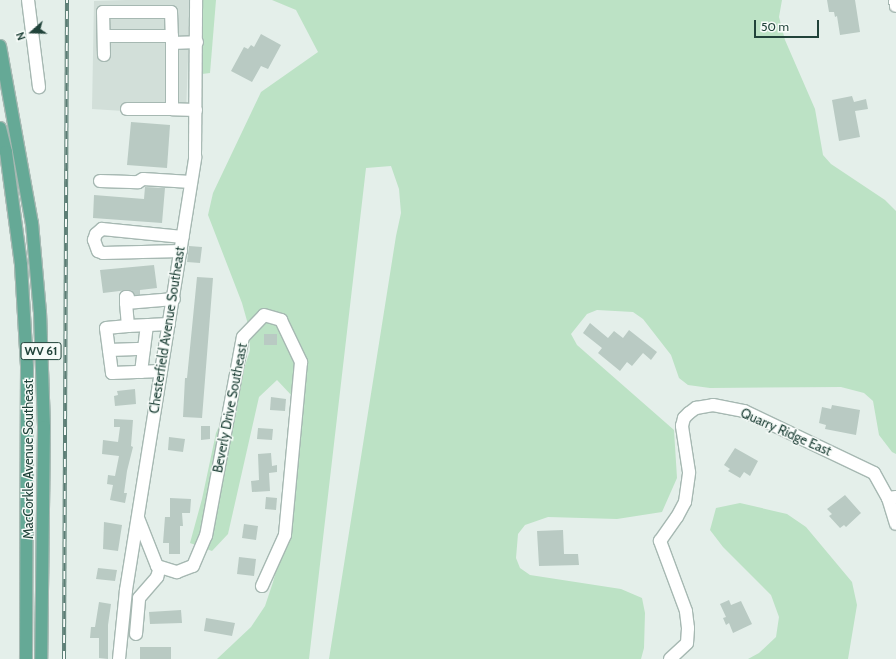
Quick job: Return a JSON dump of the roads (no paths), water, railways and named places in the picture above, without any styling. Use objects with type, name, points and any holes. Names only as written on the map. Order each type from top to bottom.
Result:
[{"type":"main road","name":"MacCorkle Avenue Southeast","points":[[0,46],[32,223],[40,312],[44,427],[41,659]]},
{"type":"main road","name":"MacCorkle Avenue Southeast","points":[[0,128],[6,152],[21,265],[27,367],[26,659]]},
{"type":"street","points":[[28,0],[39,86]]},
{"type":"street","name":"Chesterfield Avenue Southeast","points":[[119,659],[126,590],[174,299],[195,157],[197,42],[196,0]]},
{"type":"street","points":[[895,0],[896,6]]},
{"type":"street","points":[[104,55],[104,12],[171,12],[172,109]]},
{"type":"street","points":[[104,36],[172,39],[197,42]]},
{"type":"street","points":[[127,109],[196,110]]},
{"type":"street","points":[[100,181],[138,182],[143,179],[191,182]]},
{"type":"street","points":[[181,251],[103,253],[98,251],[94,240],[96,234],[102,229],[183,237]]},
{"type":"street","points":[[128,326],[137,299],[174,299]]},
{"type":"street","name":"Beverly Drive Southeast","points":[[160,567],[177,572],[193,566],[206,536],[243,337],[264,315],[281,320],[301,362],[285,535],[262,586]]},
{"type":"street","points":[[161,371],[112,373],[106,328],[169,324]]},
{"type":"street","points":[[141,372],[147,325]]},
{"type":"street","points":[[109,350],[144,349]]},
{"type":"street","name":"Quarry Ridge East","points":[[670,659],[687,643],[687,617],[660,540],[677,518],[685,502],[689,472],[682,426],[684,418],[689,413],[696,408],[713,405],[744,411],[874,473],[892,497]]},
{"type":"street","points":[[892,497],[896,524]]},
{"type":"street","points":[[136,634],[139,598],[157,577],[160,567],[158,566],[138,518]]},
{"type":"tunnel","points":[[132,296],[140,296]]},
{"type":"railway","points":[[64,659],[67,0]]}]
